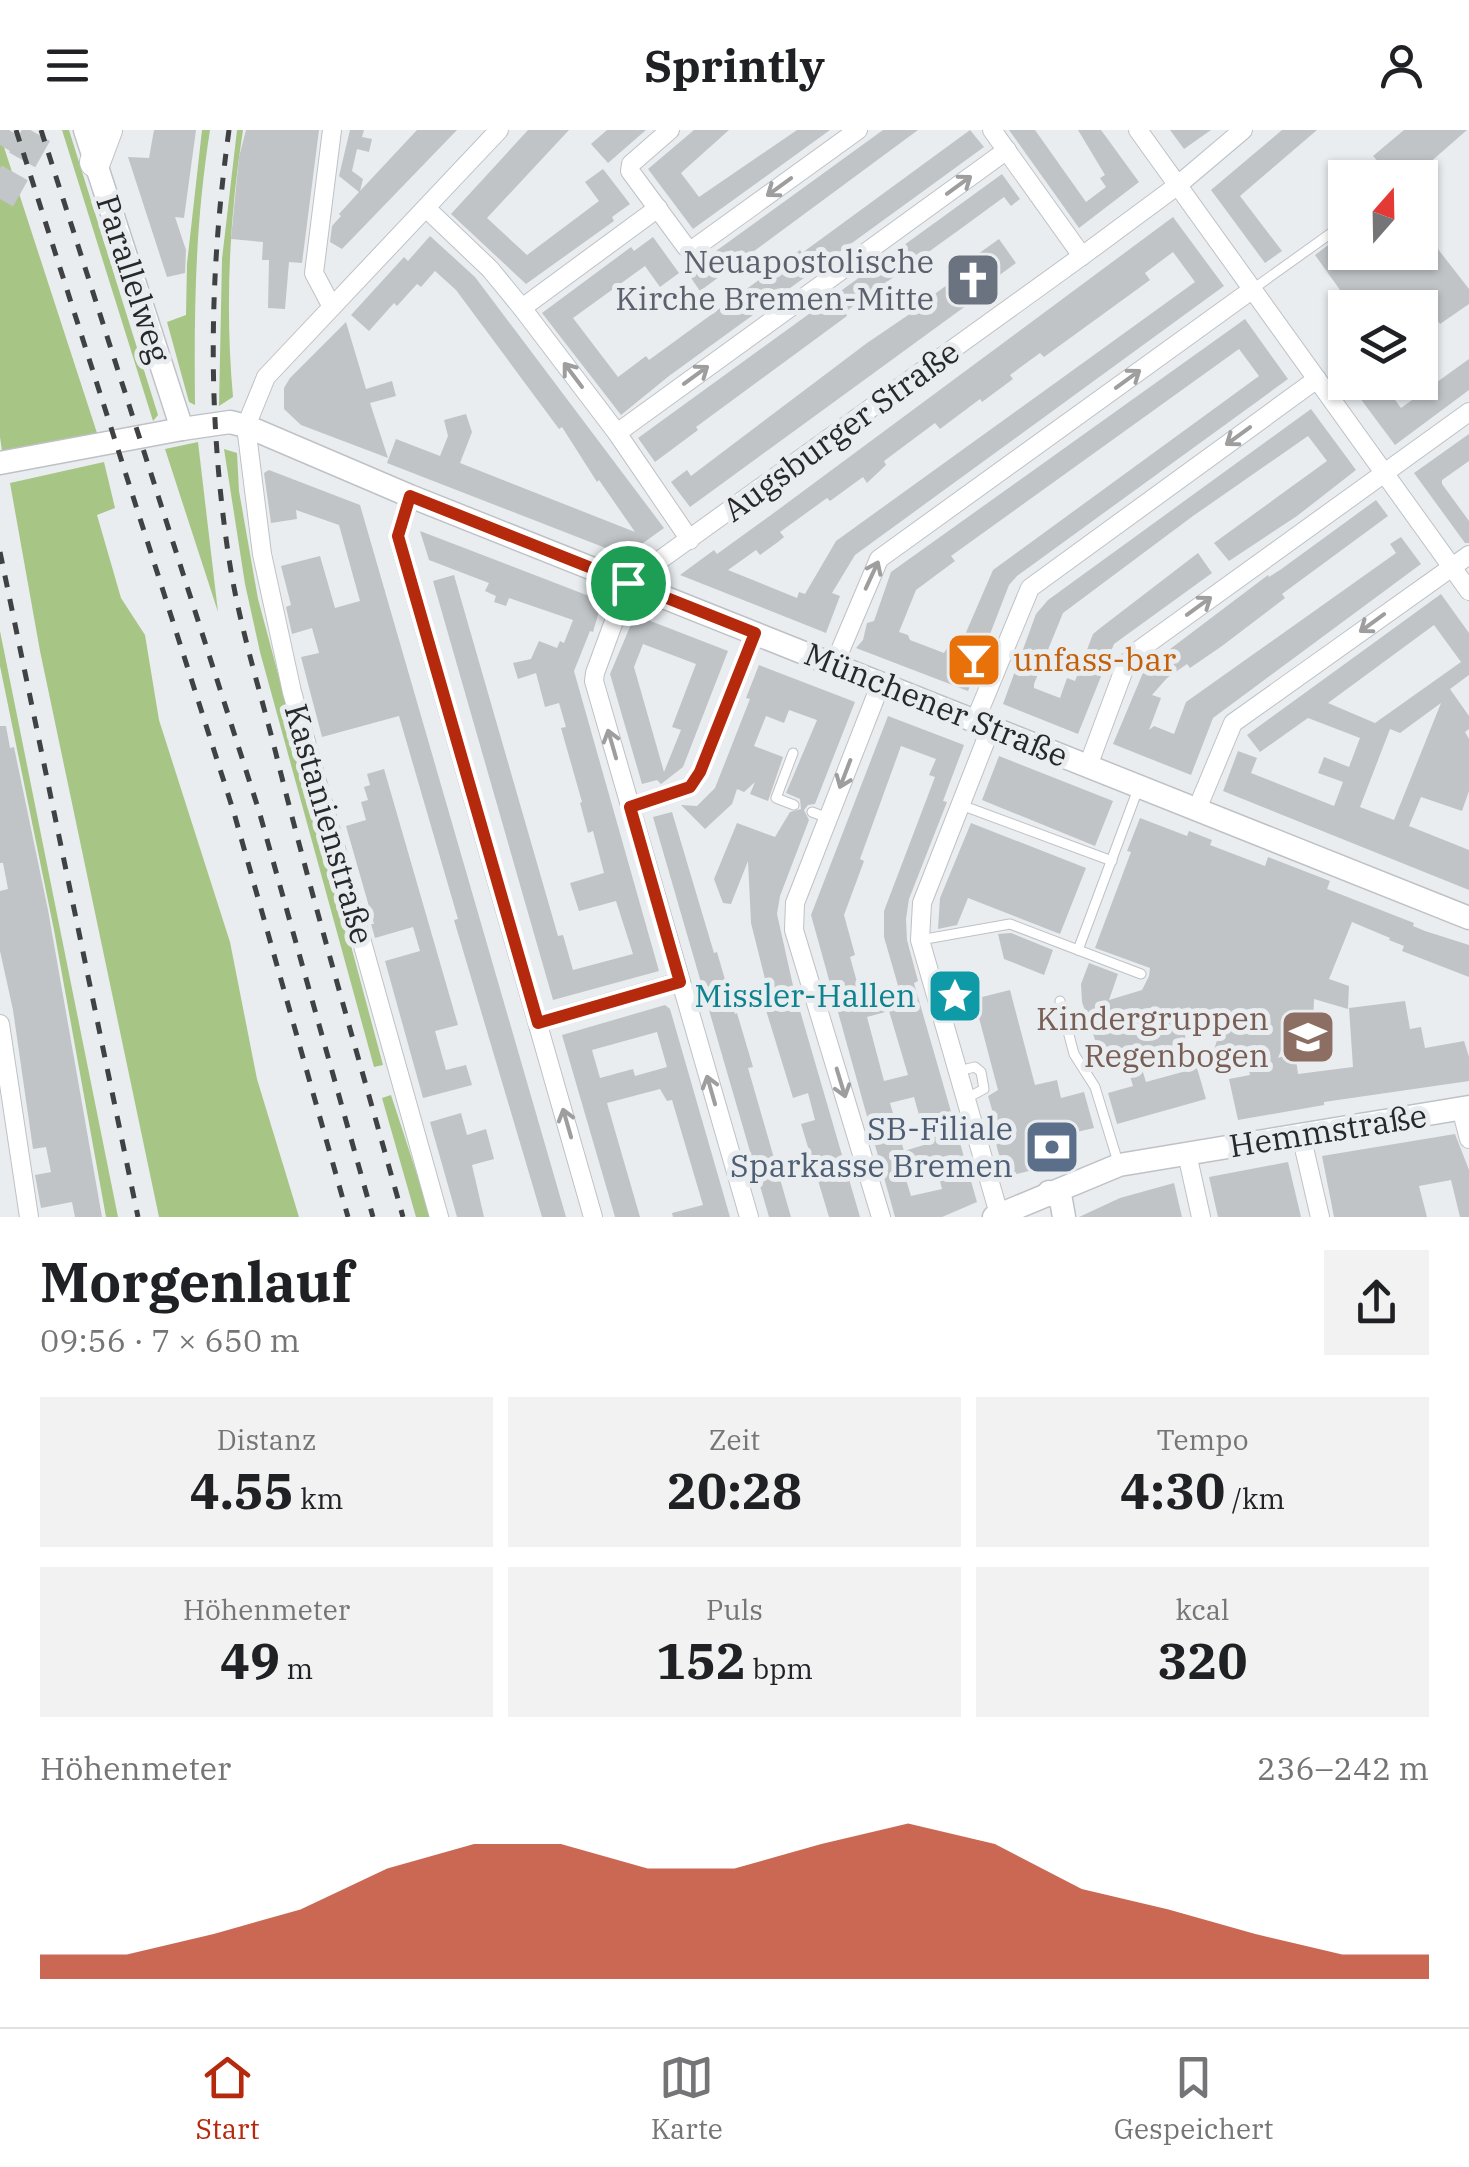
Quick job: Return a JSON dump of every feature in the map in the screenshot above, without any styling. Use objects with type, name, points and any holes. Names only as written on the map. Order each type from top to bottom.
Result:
[{"type":"highway","points":[[95,162],[107,130]]},
{"type":"street","name":"Parallelweg","points":[[85,130],[182,429]]},
{"type":"street","points":[[332,130],[314,273],[332,306]]},
{"type":"street","points":[[246,426],[266,377],[499,130]]},
{"type":"street","points":[[670,130],[631,164],[630,171],[686,247],[693,249],[858,130]]},
{"type":"street","points":[[992,130],[1082,256]]},
{"type":"street","points":[[1138,130],[1469,591]]},
{"type":"street","name":"Augsburger Straße","points":[[628,583],[1082,256],[1178,185],[1242,130]]},
{"type":"street","points":[[617,432],[1007,150]]},
{"type":"street","points":[[426,208],[490,268],[522,308],[617,432],[690,540]]},
{"type":"street","points":[[522,308],[658,208]]},
{"type":"street","points":[[834,665],[879,559],[1252,290]]},
{"type":"street","points":[[1005,1216],[920,940],[922,903],[961,806],[983,724],[1030,588],[1317,379]]},
{"type":"street","points":[[1088,766],[1126,664],[1138,650],[1469,412]]},
{"type":"street","name":"Münchener Straße","points":[[0,463],[182,429],[230,422],[246,426],[410,496],[1469,918]]},
{"type":"street","name":"Kastanienstraße","points":[[246,426],[262,554],[292,692],[438,1217]]},
{"type":"street","points":[[410,496],[398,536],[594,1217]]},
{"type":"street","points":[[1197,809],[1233,723],[1469,555]]},
{"type":"street","points":[[628,583],[594,681],[749,1217]]},
{"type":"street","points":[[630,807],[690,787],[700,772],[755,633]]},
{"type":"street","points":[[881,684],[820,815],[795,903],[794,930],[881,1217]]},
{"type":"street","points":[[538,1023],[680,982]]},
{"type":"street","points":[[0,1024],[29,1217]]},
{"type":"street","points":[[1465,1108],[1469,1140]]},
{"type":"street","name":"Hemmstraße","points":[[1054,1207],[1119,1165],[1465,1108]]},
{"type":"street","points":[[1300,1136],[1320,1217]]},
{"type":"street","points":[[1187,1154],[1201,1217]]},
{"type":"street","name":"Hemmstraße","points":[[1005,1216],[1054,1207],[1187,1154]]},
{"type":"lane","points":[[1252,290],[1328,235]]},
{"type":"lane","points":[[793,754],[776,798],[794,805]]},
{"type":"lane","points":[[1078,950],[1138,786]]},
{"type":"lane","points":[[961,806],[1112,861]]},
{"type":"lane","points":[[920,940],[1010,924],[1140,974]]},
{"type":"lane","points":[[1060,1001],[1074,1054],[1094,1087],[1119,1165]]},
{"type":"green space","points":[[62,130],[69,130],[158,415],[153,421]]},
{"type":"green space","points":[[202,130],[210,130],[196,267],[195,405],[189,402],[167,322],[186,315],[187,264]]},
{"type":"green space","points":[[237,130],[243,130],[230,264],[233,397],[219,406],[222,259]]},
{"type":"green space","points":[[0,135],[97,433],[2,451],[0,437]]},
{"type":"green space","points":[[198,442],[218,612],[165,449]]},
{"type":"green space","points":[[224,449],[237,453],[239,491],[258,599],[383,1065],[374,1067],[260,652]]},
{"type":"green space","points":[[104,462],[115,508],[97,515],[121,598],[145,635],[159,720],[230,942],[257,1079],[299,1217],[159,1217],[40,651],[10,483]]},
{"type":"green space","points":[[0,631],[118,1217],[106,1217],[54,930],[0,666]]},
{"type":"green space","points":[[391,1095],[431,1217],[416,1217],[382,1098]]},
{"type":"building","points":[[154,130],[196,130],[184,218],[175,217],[186,250],[185,273],[167,277],[128,157],[149,158]]},
{"type":"building","points":[[246,130],[319,130],[302,263],[289,262],[285,309],[268,308],[269,260],[262,260],[263,242],[231,239],[239,157]]},
{"type":"building","points":[[350,130],[364,130],[362,137],[372,139],[369,152],[357,149],[352,171],[363,179],[360,191],[417,130],[457,130],[342,249],[330,242],[332,226],[359,192],[339,176]]},
{"type":"building","points":[[528,130],[569,130],[487,218],[527,255],[599,201],[585,182],[603,169],[630,204],[612,217],[614,221],[526,284],[451,214]]},
{"type":"building","points":[[607,130],[646,130],[608,163],[591,144]]},
{"type":"building","points":[[694,130],[729,130],[681,173],[699,197],[797,130],[830,130],[693,229],[648,169]]},
{"type":"building","points":[[883,130],[918,130],[700,291],[687,272]]},
{"type":"building","points":[[970,130],[984,147],[621,415],[542,313],[631,247],[634,251],[653,237],[679,273],[660,287],[645,266],[573,318],[618,377],[646,356],[649,360],[800,250],[802,253]]},
{"type":"building","points":[[1009,130],[1035,130],[1086,202],[1106,187],[1100,178],[1105,175],[1078,130],[1101,130],[1139,182],[1079,228]]},
{"type":"building","points":[[1170,130],[1211,130],[1184,149]]},
{"type":"building","points":[[1282,130],[1317,130],[1240,196],[1282,251],[1265,263],[1211,190]]},
{"type":"building","points":[[1404,130],[1467,130],[1433,160],[1377,160],[1373,156]]},
{"type":"building","points":[[1002,174],[1020,199],[1011,206],[1004,197],[845,312],[847,316],[696,427],[698,430],[655,462],[638,438]]},
{"type":"building","points":[[1173,217],[1224,286],[855,555],[832,593],[840,596],[826,633],[680,575],[714,550],[717,554]],"holes":[[[1173,252],[1195,282],[836,541],[805,594],[799,592],[797,598],[728,570],[756,550],[760,555],[778,542],[784,537],[780,532],[827,498],[830,501],[863,477],[867,483],[886,465],[884,461],[935,423],[940,429],[980,399],[982,402],[1040,353],[1044,357],[1150,280],[1145,273]]]},
{"type":"building","points":[[430,236],[475,277],[664,528],[632,551],[621,554],[387,463],[396,439],[440,456],[448,436],[444,420],[466,414],[472,432],[460,463],[635,532],[562,427],[559,429],[456,290],[435,271],[397,306],[394,303],[369,331],[351,315],[404,257],[408,261]]},
{"type":"building","points":[[999,239],[1016,263],[986,285],[989,289],[690,507],[671,482],[687,470],[691,476],[923,305],[961,275],[957,269]]},
{"type":"building","points":[[1328,245],[1328,270],[1438,270],[1438,249],[1469,289],[1469,304],[1440,324],[1438,290],[1340,290],[1315,255]]},
{"type":"building","points":[[1245,319],[1288,379],[1017,576],[1009,585],[968,691],[856,648],[863,640],[867,623],[874,621],[891,572]],"holes":[[[1239,349],[1259,376],[993,570],[964,637],[956,634],[944,653],[899,632],[916,590],[955,561],[951,556]]]},
{"type":"building","points":[[346,322],[366,389],[392,381],[396,396],[370,403],[388,458],[301,425],[284,409],[284,388],[290,378]]},
{"type":"building","points":[[1469,359],[1469,390],[1395,445],[1361,400],[1395,400],[1401,408],[1412,400],[1438,400],[1438,381]]},
{"type":"building","points":[[1311,409],[1356,470],[1297,516],[1229,561],[1214,543],[1327,461],[1308,436],[1063,613],[1034,684],[1034,688],[1060,698],[1067,678],[1075,681],[1093,634],[1099,629],[1198,553],[1212,573],[1114,644],[1078,734],[1003,704],[1036,614],[1048,600]]},
{"type":"building","points":[[1469,434],[1469,461],[1442,480],[1469,521],[1469,543],[1465,543],[1414,473]]},
{"type":"building","points":[[269,470],[360,505],[566,1217],[542,1217],[454,920],[458,919],[399,716],[322,737],[301,657],[319,653],[312,628],[292,634],[286,607],[291,605],[281,566],[320,556],[335,608],[360,601],[339,525],[296,510],[297,519],[271,523],[264,473]]},
{"type":"building","points":[[1376,500],[1388,516],[1282,594],[1285,598],[1222,646],[1167,678],[1152,695],[1161,698],[1149,730],[1154,726],[1174,734],[1186,702],[1396,553],[1390,544],[1401,537],[1421,564],[1213,718],[1191,775],[1113,744],[1145,668]]},
{"type":"building","points":[[420,531],[602,601],[593,632],[590,631],[574,671],[659,971],[553,1000],[433,581],[454,575],[558,936],[563,935],[573,970],[633,954],[616,901],[579,911],[570,883],[604,873],[593,831],[588,833],[580,803],[561,728],[566,727],[559,703],[545,707],[536,673],[518,679],[513,663],[531,659],[539,641],[557,648],[560,641],[564,643],[573,620],[509,598],[506,606],[494,602],[496,596],[485,591],[489,583],[429,560]]},
{"type":"building","points":[[1441,594],[1469,633],[1469,675],[1450,689],[1469,716],[1469,729],[1465,732],[1469,739],[1469,791],[1462,811],[1421,797],[1409,826],[1469,850],[1469,890],[1223,791],[1238,751],[1257,758],[1251,773],[1334,806],[1343,782],[1318,773],[1324,757],[1349,767],[1360,738],[1308,718],[1260,752],[1247,735]],"holes":[[[1434,625],[1461,662],[1375,723],[1328,703]],[[1441,703],[1394,820],[1360,807],[1390,729],[1400,733]]]},
{"type":"building","points":[[635,615],[728,651],[683,767],[661,784],[657,780],[642,784],[610,674]],"holes":[[[643,644],[696,664],[672,727],[681,730],[664,772],[634,667]]]},
{"type":"building","points":[[759,665],[855,702],[815,804],[804,810],[809,820],[777,914],[794,990],[860,1217],[829,1217],[801,1124],[815,1120],[808,1093],[793,1098],[759,994],[768,991],[751,923],[748,861],[731,904],[723,903],[714,879],[737,823],[775,837],[790,812],[801,809],[800,799],[786,793],[817,720],[789,710],[784,723],[766,716],[754,746],[783,757],[768,801],[750,794],[755,782],[744,792],[737,789],[732,804],[705,829],[681,805],[697,806],[715,788]]},
{"type":"building","points":[[888,716],[964,745],[943,801],[947,802],[909,899],[906,919],[907,940],[918,981],[914,983],[977,1202],[942,1217],[895,1217],[811,915]],"holes":[[[901,746],[936,759],[929,775],[935,777],[884,911],[884,937],[899,989],[862,1000],[844,915],[864,861],[860,859]],[[889,1011],[908,1075],[884,1081],[867,1017]],[[914,1097],[927,1144],[904,1151],[890,1103]],[[936,1165],[942,1189],[911,1196],[904,1173]]]},
{"type":"building","points":[[0,726],[6,726],[10,748],[14,747],[48,910],[102,1217],[75,1217],[72,1202],[41,1208],[35,1175],[51,1172],[46,1147],[33,1149],[13,1010],[0,951],[0,891],[8,889],[0,863]]},
{"type":"building","points":[[999,756],[1113,801],[1095,846],[982,800]]},
{"type":"building","points":[[384,769],[458,1025],[435,1031],[446,1070],[466,1065],[472,1085],[423,1098],[385,961],[420,951],[413,927],[375,938],[346,826],[366,820],[361,802],[368,800],[364,787],[370,785],[367,774]]},
{"type":"building","points":[[672,812],[753,1067],[748,1068],[791,1217],[769,1217],[653,817]]},
{"type":"building","points":[[1140,818],[1187,836],[1189,831],[1212,840],[1210,845],[1265,866],[1268,857],[1330,881],[1327,889],[1414,923],[1413,926],[1425,931],[1469,945],[1469,977],[1402,951],[1404,946],[1352,922],[1329,979],[1349,986],[1348,1009],[1314,999],[1313,1026],[1294,1019],[1278,1058],[1295,1052],[1298,1074],[1353,1067],[1349,1008],[1405,1001],[1410,1029],[1421,1027],[1425,1048],[1464,1041],[1469,1081],[1324,1102],[1238,1120],[1229,1079],[1250,1075],[1244,1050],[1211,1059],[1221,1028],[1186,1014],[1185,1042],[1138,1056],[1146,1082],[1197,1068],[1206,1099],[1117,1124],[1108,1093],[1133,1086],[1125,1059],[1104,1066],[1082,1002],[1081,984],[1089,963],[1118,974],[1109,1000],[1142,990],[1149,976],[1150,968],[1095,948]]},
{"type":"building","points":[[971,823],[1086,868],[1060,934],[968,898],[957,925],[938,929],[940,898]]},
{"type":"building","points":[[1011,933],[1053,950],[1044,975],[1004,959],[998,934]]},
{"type":"building","points":[[1010,990],[1035,1085],[1057,1080],[1061,1098],[1084,1092],[1094,1128],[1064,1135],[1067,1149],[1039,1156],[1041,1168],[1005,1177],[988,1114],[993,1113],[988,1096],[998,1090],[974,999]]},
{"type":"building","points":[[665,1005],[670,1009],[730,1217],[673,1217],[672,1213],[703,1205],[672,1100],[667,1101],[660,1089],[607,1103],[640,1217],[615,1217],[562,1035]],"holes":[[[657,1032],[667,1067],[635,1076],[633,1069],[600,1078],[592,1050]]]},
{"type":"building","points":[[461,1113],[467,1135],[486,1129],[494,1159],[472,1165],[484,1217],[457,1217],[430,1122]]},
{"type":"building","points":[[1455,1134],[1469,1170],[1469,1217],[1460,1217],[1451,1180],[1419,1186],[1427,1217],[1334,1217],[1322,1156]]},
{"type":"building","points":[[1288,1162],[1301,1217],[1218,1217],[1209,1177]]},
{"type":"building","points":[[1174,1183],[1182,1217],[1079,1217],[1120,1198]]},
{"type":"tunnel","points":[[0,145],[9,130]]},
{"type":"tunnel","points":[[0,199],[39,130]]},
{"type":"railway","points":[[16,130],[234,813],[348,1217]]},
{"type":"railway","points":[[41,130],[259,811],[373,1217]]},
{"type":"railway","points":[[229,130],[217,238],[213,344],[217,451],[229,559],[305,867],[403,1217]]},
{"type":"railway","points":[[0,552],[138,1217]]},
{"type":"place","name":"Neuapostolische Kirche Bremen-Mitte","points":[[973,280]]},
{"type":"place","name":"unfass-bar","points":[[974,660]]},
{"type":"place","name":"Missler-Hallen","points":[[955,996]]},
{"type":"place","name":"Kindergruppen Regenbogen","points":[[1308,1037]]},
{"type":"place","name":"SB-Filiale Sparkasse Bremen","points":[[1052,1147]]},
{"type":"route","points":[[410,496],[628,583],[755,633],[700,772],[690,787],[630,807],[680,982],[538,1023],[398,528],[410,496]]}]
